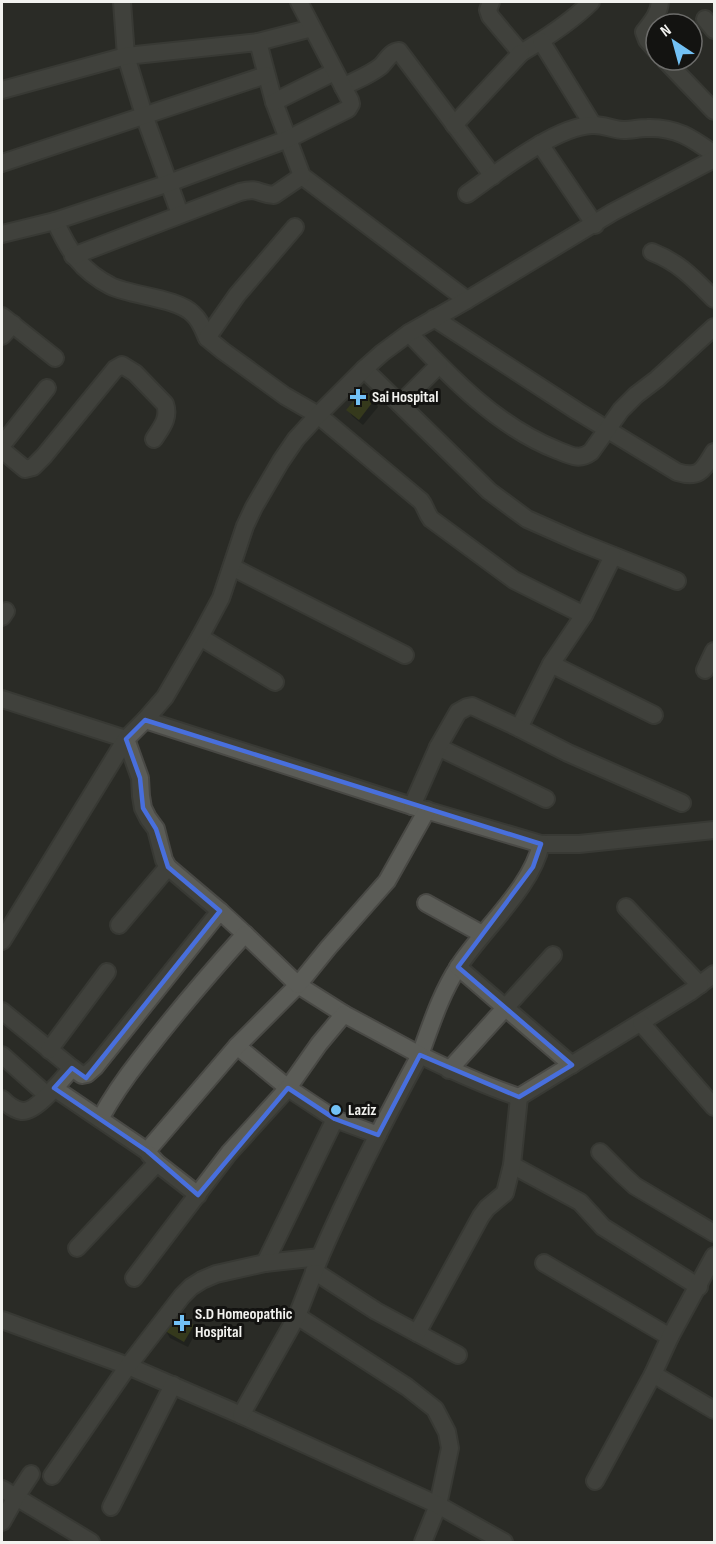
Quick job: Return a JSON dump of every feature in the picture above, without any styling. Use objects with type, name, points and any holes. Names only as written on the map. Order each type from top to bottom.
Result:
[{"type":"street","points":[[122,2],[126,56],[144,115],[180,214]]},
{"type":"street","points":[[2,234],[55,221],[169,183],[288,138],[345,111],[350,107],[350,100],[299,2]]},
{"type":"street","points":[[491,2],[488,10],[490,16],[521,54]]},
{"type":"street","points":[[454,125],[521,54],[579,14],[591,2]]},
{"type":"street","points":[[2,90],[126,56],[258,42],[312,28]]},
{"type":"street","points":[[541,41],[593,124]]},
{"type":"street","points":[[258,42],[274,102],[302,176],[467,300]]},
{"type":"street","points":[[274,102],[339,80],[371,74],[395,51],[399,51],[493,176]]},
{"type":"street","points":[[677,72],[714,111]]},
{"type":"street","points":[[2,164],[266,75]]},
{"type":"street","points":[[467,194],[540,144],[575,128],[593,124],[622,130],[663,128],[676,131],[714,154]]},
{"type":"street","points":[[540,144],[595,225]]},
{"type":"street","points":[[2,941],[126,739],[165,697],[221,598],[245,526],[254,507],[281,460],[318,415],[364,369],[409,333],[614,212],[714,159]]},
{"type":"street","points":[[73,256],[248,190],[274,195],[302,176]]},
{"type":"street","points":[[55,221],[73,256],[98,278],[122,291],[184,307],[195,315],[207,338],[285,396],[318,415],[421,501],[431,519],[514,580],[584,615]]},
{"type":"street","points":[[207,338],[237,295],[295,227]]},
{"type":"street","points":[[652,252],[680,267],[714,299]]},
{"type":"street","points":[[434,318],[577,411],[677,472],[689,476],[694,475],[702,469],[714,452]]},
{"type":"street","points":[[5,325],[55,358]]},
{"type":"street","points":[[409,333],[439,365],[493,413],[546,446],[575,457],[586,456],[591,452],[621,410],[714,327]]},
{"type":"street","points":[[2,450],[25,469],[33,467],[56,443],[115,369],[122,365],[135,374],[165,404],[167,417],[154,439]]},
{"type":"street","points":[[400,404],[439,365]]},
{"type":"street","points":[[364,369],[506,505],[527,519],[677,581]]},
{"type":"street","points":[[2,446],[46,388]]},
{"type":"street","points":[[519,728],[551,664],[584,615],[613,556]]},
{"type":"street","points":[[232,567],[405,655]]},
{"type":"street","points":[[200,637],[275,682]]},
{"type":"street","points":[[705,670],[714,651]]},
{"type":"street","points":[[551,664],[654,715]]},
{"type":"street","points":[[2,699],[126,739]]},
{"type":"street","points":[[77,1248],[152,1157],[237,1046],[298,985],[387,881],[419,808],[438,747],[458,712],[467,707],[477,708],[568,753],[682,803]]},
{"type":"street","points":[[145,720],[419,808],[541,844],[579,844],[714,830]]},
{"type":"street","points":[[126,739],[138,770],[143,807],[156,829],[168,867],[220,911],[298,985],[344,1014],[449,1070],[519,1097]]},
{"type":"street","points":[[438,747],[546,799]]},
{"type":"street","points":[[241,1415],[297,1316],[346,1197],[420,1055],[439,1004],[458,967],[515,894],[533,867],[541,844]]},
{"type":"street","points":[[119,925],[168,867]]},
{"type":"street","points":[[426,903],[482,934]]},
{"type":"street","points":[[626,907],[700,985]]},
{"type":"street","points":[[2,1011],[82,1075],[92,1071],[220,911]]},
{"type":"street","points":[[100,1119],[109,1102],[157,1036],[245,934]]},
{"type":"street","points":[[449,1070],[553,955]]},
{"type":"street","points":[[458,967],[572,1065]]},
{"type":"street","points":[[49,1050],[107,972]]},
{"type":"street","points":[[519,1097],[641,1023],[714,974]]},
{"type":"street","points":[[134,1278],[230,1153],[288,1088],[319,1044],[344,1014]]},
{"type":"street","points":[[641,1023],[714,1107]]},
{"type":"street","points":[[237,1046],[288,1088],[335,1119],[378,1135]]},
{"type":"street","points":[[2,1055],[50,1092],[100,1119],[152,1157],[198,1196]]},
{"type":"street","points":[[2,1099],[24,1112],[50,1092],[72,1068]]},
{"type":"street","points":[[417,1333],[481,1216],[505,1193],[513,1165],[519,1097]]},
{"type":"street","points":[[265,1263],[335,1119]]},
{"type":"street","points":[[600,1152],[635,1186],[714,1233]]},
{"type":"street","points":[[513,1165],[580,1202],[603,1227],[699,1287]]},
{"type":"street","points":[[595,1481],[714,1256]]},
{"type":"street","points":[[52,1476],[128,1365],[182,1296],[191,1287],[216,1274],[265,1263],[317,1264],[376,1311],[458,1355]]},
{"type":"street","points":[[544,1263],[670,1337]]},
{"type":"street","points":[[297,1316],[407,1387],[435,1409],[447,1432],[450,1448],[438,1506],[423,1542]]},
{"type":"street","points":[[2,1320],[128,1365],[438,1506],[504,1542]]},
{"type":"street","points":[[652,1374],[714,1410]]},
{"type":"street","points":[[111,1506],[173,1385]]},
{"type":"street","points":[[2,1522],[9,1493],[31,1474]]},
{"type":"street","points":[[9,1493],[91,1542]]},
{"type":"highlighted area","points":[[145,720],[541,844],[533,867],[458,967],[572,1065],[519,1097],[420,1055],[378,1135],[335,1119],[288,1088],[198,1195],[147,1151],[54,1088],[72,1068],[86,1078],[220,911],[168,867],[156,829],[143,808],[140,778],[126,739]]},
{"type":"building","points":[[363,390],[375,399],[359,420],[346,410]]},
{"type":"building","points":[[175,1314],[194,1325],[184,1342],[165,1331]]},
{"type":"place","name":"Sai Hospital","points":[[358,397]]},
{"type":"place","name":"Laziz","points":[[336,1110]]},
{"type":"place","name":"S.D Homeopathic Hospital","points":[[182,1323]]}]
